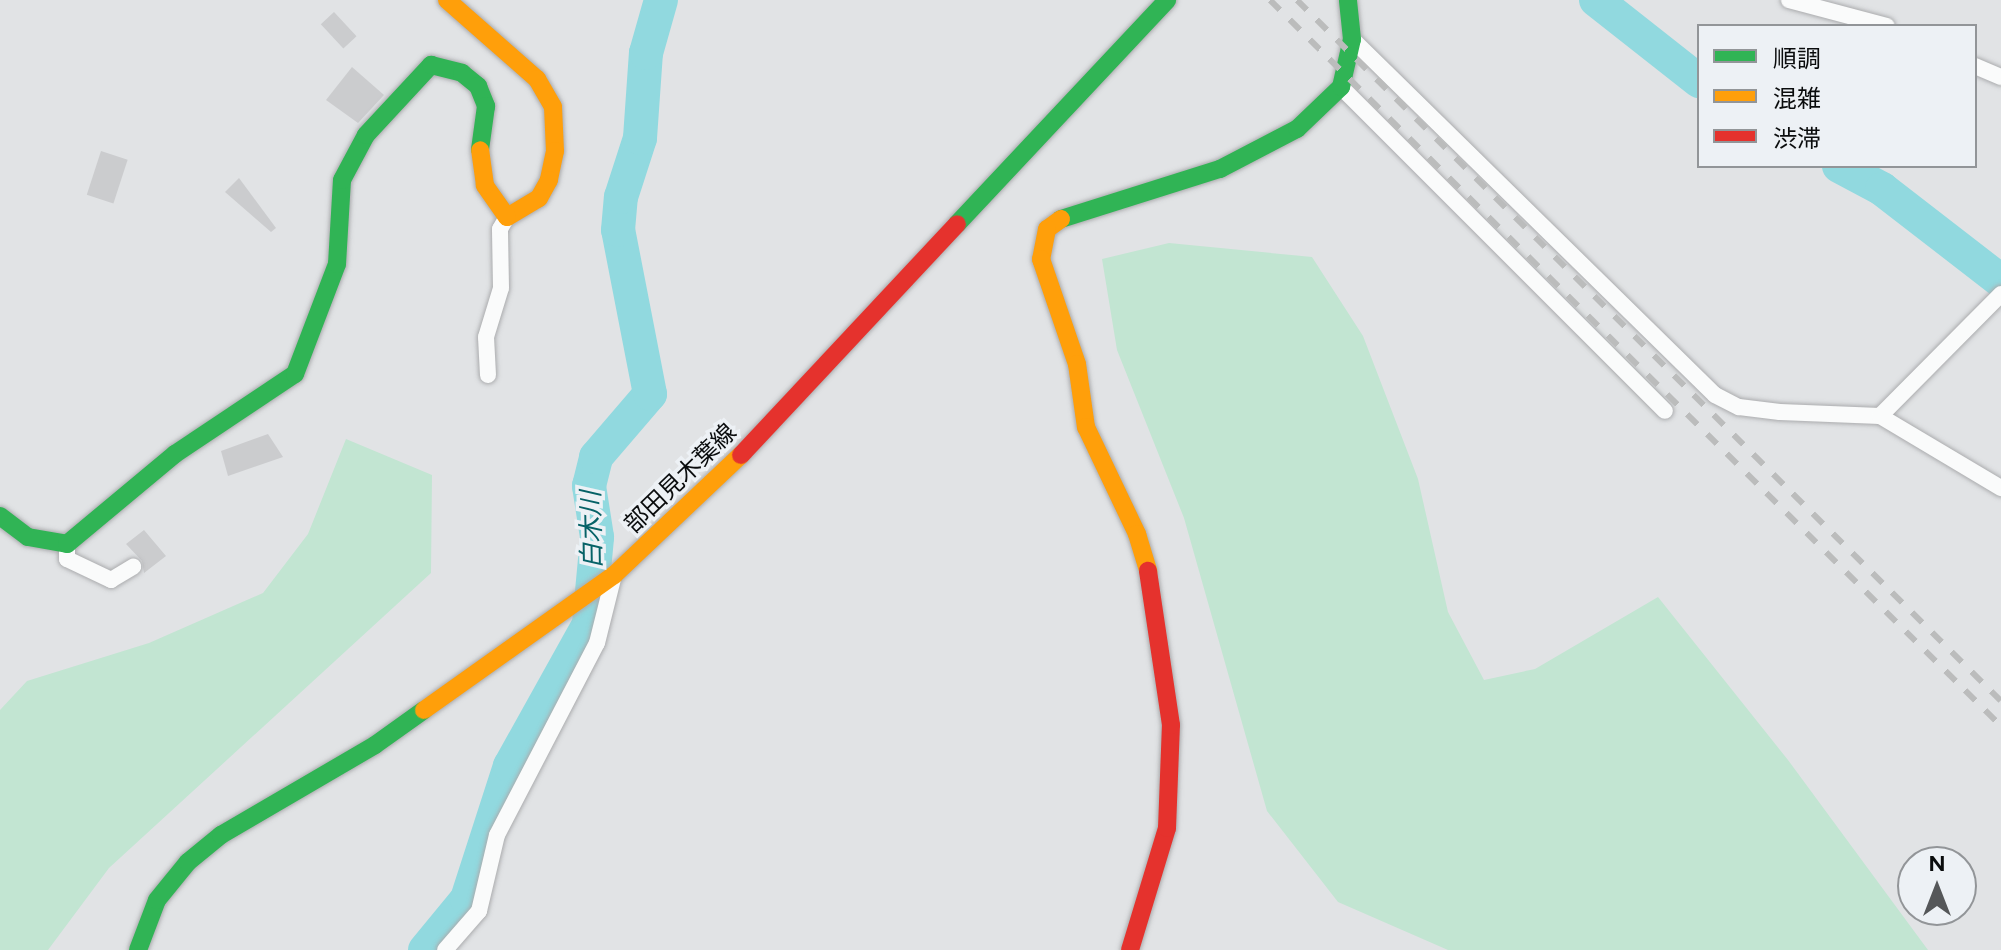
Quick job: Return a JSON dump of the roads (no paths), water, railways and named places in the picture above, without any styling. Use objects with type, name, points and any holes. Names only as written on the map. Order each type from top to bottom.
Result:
[{"type":"street","points":[[447,0],[537,79],[553,107],[549,180],[539,198],[507,217],[500,229],[501,288],[486,337],[488,375]]},
{"type":"street","name":"部田見木葉線","points":[[138,950],[157,900],[188,862],[221,835],[375,745],[608,580],[745,451],[1167,0]]},
{"type":"street","points":[[1130,950],[1131,932],[1158,871],[1167,828],[1171,725],[1151,580],[1137,534],[1086,427],[1077,364],[1041,259],[1041,242],[1047,229],[1066,215],[1220,169],[1297,129],[1331,102],[1341,87],[1352,39],[1348,0]]},
{"type":"street","points":[[1789,0],[1879,24]]},
{"type":"street","points":[[1352,39],[1715,395],[1739,407],[1880,416],[2001,488]]},
{"type":"street","points":[[0,516],[28,537],[67,544],[175,454],[295,374],[337,264],[342,180],[366,135],[431,65],[462,73],[478,86],[486,106],[479,158],[485,185],[507,217]]},
{"type":"street","points":[[1977,67],[2001,77]]},
{"type":"street","points":[[1341,87],[1665,411]]},
{"type":"street","points":[[1880,416],[1999,296]]},
{"type":"street","points":[[67,544],[67,559],[111,580],[133,567]]},
{"type":"street","points":[[445,950],[479,911],[497,835],[597,643],[608,580]]},
{"type":"waterway","name":"白木川","points":[[425,950],[467,899],[510,766],[589,624],[597,537],[589,486],[596,457],[650,394],[618,230],[621,197],[640,138],[646,53],[661,0]]},
{"type":"waterway","points":[[1596,0],[1697,79]]},
{"type":"waterway","points":[[1843,168],[1882,189],[2001,281]]},
{"type":"railway","points":[[1270,0],[2001,726]]},
{"type":"railway","points":[[1297,0],[2001,701]]}]
